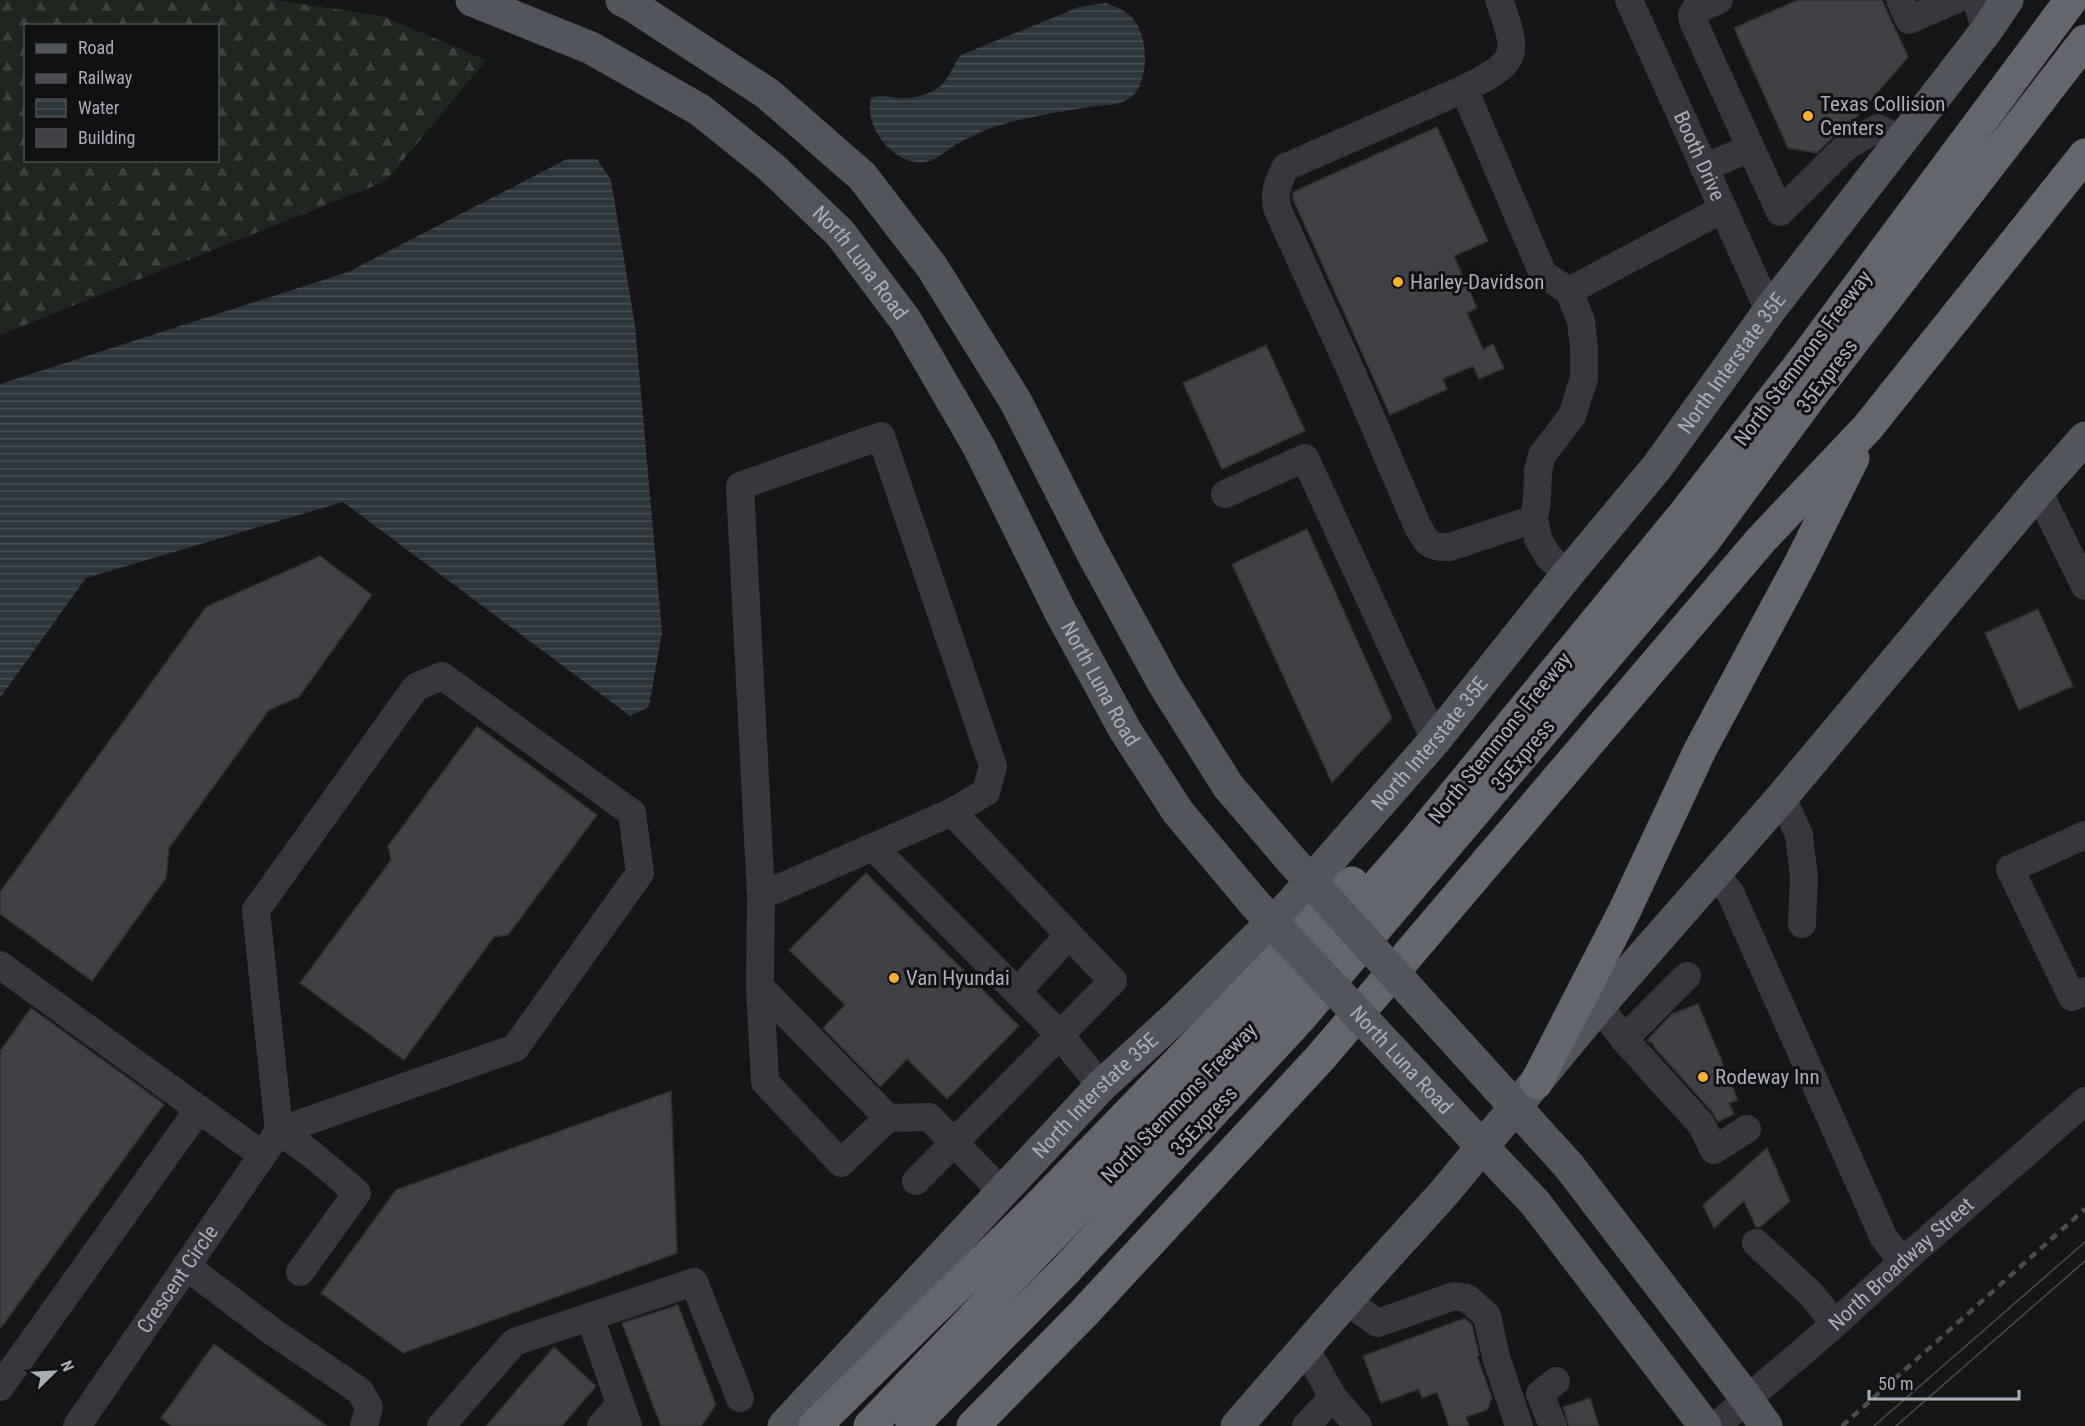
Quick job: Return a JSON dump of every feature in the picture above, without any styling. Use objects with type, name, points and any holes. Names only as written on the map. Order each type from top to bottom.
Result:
[{"type":"highway","name":"North Stemmons Freeway","points":[[870,1426],[1280,997],[1416,841],[1684,513],[1812,349],[2070,0]]},
{"type":"highway","name":"35Express","points":[[912,1426],[1065,1271],[1299,1019],[1697,550],[1810,397],[2085,41]]},
{"type":"highway","points":[[973,1426],[1083,1314],[1321,1057],[1761,540],[1868,427],[2085,156]]},
{"type":"highway","points":[[1536,1083],[1624,912],[1700,750],[1800,564],[1868,427]]},
{"type":"highway","points":[[815,1426],[1034,1212],[1347,887],[1416,841]]},
{"type":"main road","name":"North Luna Road","points":[[472,0],[591,48],[700,110],[771,166],[840,233],[906,321],[973,437],[1060,611],[1125,730],[1178,812],[1256,904],[1536,1204],[1705,1426]]},
{"type":"main road","points":[[622,0],[768,94],[862,176],[932,267],[1016,402],[1091,549],[1164,684],[1228,786],[1293,862],[1569,1166],[1766,1426]]},
{"type":"main road","name":"North Interstate 35E","points":[[784,1426],[1101,1086],[1175,1018],[1292,903],[1435,740],[1657,467],[1770,311],[1986,32],[2007,0]]},
{"type":"main road","points":[[1237,1426],[1443,1194],[1599,1006],[1782,797],[2037,491],[2085,438]]},
{"type":"street","points":[[1499,0],[1513,47],[1509,60],[1496,72],[1286,167],[1274,195],[1277,208],[1418,527],[1428,543],[1438,548],[1450,547],[1534,519]]},
{"type":"street","name":"Booth Drive","points":[[1629,0],[1770,311]]},
{"type":"street","points":[[1719,0],[1694,11],[1692,15],[1780,212],[1848,145],[1878,128],[1901,140]]},
{"type":"street","points":[[1900,0],[1909,20],[1955,0]]},
{"type":"street","points":[[1976,0],[1986,32]]},
{"type":"street","points":[[1464,88],[1543,274],[1569,291],[1581,321],[1584,378],[1572,416],[1542,455],[1538,471],[1534,519],[1538,539],[1543,548],[1567,575]]},
{"type":"street","points":[[1704,168],[1750,148]]},
{"type":"street","points":[[1569,291],[1723,209]]},
{"type":"street","points":[[761,896],[952,812],[986,792],[993,766],[880,436],[740,486],[761,896],[760,987],[765,1082],[840,1163],[888,1118],[929,1116],[1001,1191]]},
{"type":"street","points":[[1225,494],[1305,458],[1435,740]]},
{"type":"street","points":[[2037,491],[2085,586]]},
{"type":"street","points":[[279,1131],[515,1048],[640,873],[632,813],[442,676],[416,687],[256,910],[279,1131],[313,1155],[357,1193],[300,1272]]},
{"type":"street","points":[[1782,797],[1799,835],[1804,878],[1802,924]]},
{"type":"street","points":[[916,1180],[1113,981],[952,812]]},
{"type":"street","points":[[2085,835],[2010,869],[2072,997],[2085,991]]},
{"type":"street","points":[[873,847],[1060,1035],[1101,1086]]},
{"type":"street","points":[[1714,876],[1731,892],[1883,1236],[1902,1262]]},
{"type":"street","points":[[1017,992],[1069,935]]},
{"type":"street","points":[[0,965],[262,1155]]},
{"type":"street","points":[[1624,1039],[1687,976]]},
{"type":"street","points":[[760,987],[888,1118]]},
{"type":"street","points":[[1599,1006],[1624,1039],[1701,1124],[1714,1150],[1747,1129]]},
{"type":"street","name":"North Broadway Street","points":[[1716,1426],[1835,1324],[2085,1101]]},
{"type":"street","points":[[0,1387],[199,1109]]},
{"type":"street","name":"Crescent Circle","points":[[77,1426],[279,1131]]},
{"type":"street","points":[[1756,1243],[1811,1294],[1835,1324]]},
{"type":"street","points":[[186,1266],[273,1332],[360,1391],[369,1407],[364,1426]]},
{"type":"street","points":[[441,1426],[514,1342],[694,1282],[740,1398]]},
{"type":"street","points":[[1346,1301],[1378,1323],[1454,1296],[1467,1298],[1487,1316],[1496,1357],[1519,1426]]},
{"type":"street","points":[[590,1317],[624,1415],[601,1426]]},
{"type":"street","points":[[1306,1349],[1333,1396],[1358,1426]]},
{"type":"street","points":[[1553,1426],[1540,1394],[1556,1381]]},
{"type":"street","points":[[1306,1426],[1333,1396]]},
{"type":"green space","points":[[0,0],[275,0],[382,16],[486,60],[386,181],[0,335]]},
{"type":"water","points":[[1106,3],[1123,10],[1130,16],[1136,23],[1143,41],[1145,65],[1143,77],[1133,96],[1125,101],[1037,116],[998,126],[964,140],[927,162],[916,162],[897,155],[888,148],[875,129],[871,119],[871,98],[881,96],[906,98],[927,94],[945,81],[961,55],[1079,7]]},
{"type":"water","points":[[567,159],[597,159],[611,180],[635,325],[662,632],[649,707],[630,716],[343,502],[86,578],[0,698],[0,384],[348,272]]},
{"type":"building","points":[[1798,0],[1882,0],[1908,57],[1849,126],[1837,133],[1817,153],[1788,148],[1734,28]]},
{"type":"building","name":"Harley-Davidson","points":[[1437,127],[1488,241],[1454,256],[1477,308],[1467,313],[1483,349],[1493,344],[1504,368],[1479,379],[1473,366],[1443,379],[1447,389],[1390,415],[1293,199],[1293,192]]},
{"type":"building","points":[[1266,345],[1305,431],[1222,469],[1183,383]]},
{"type":"building","points":[[1307,529],[1392,718],[1332,783],[1232,564]]},
{"type":"building","points":[[320,556],[372,595],[299,697],[269,710],[169,848],[166,878],[92,981],[0,914],[0,892],[206,607]]},
{"type":"building","points":[[2038,609],[2073,686],[2019,710],[1985,633]]},
{"type":"building","points":[[477,726],[597,815],[508,935],[494,937],[404,1060],[300,983],[391,860],[388,846]]},
{"type":"building","name":"Van Hyundai","points":[[866,873],[1019,1026],[947,1099],[907,1059],[880,1087],[823,1028],[845,1005],[789,950]]},
{"type":"building","name":"Rodeway Inn","points":[[1698,1004],[1738,1100],[1729,1103],[1734,1114],[1718,1122],[1713,1113],[1647,1040],[1672,1014]]},
{"type":"building","points":[[31,1008],[164,1104],[0,1329],[0,1051]]},
{"type":"building","points":[[671,1091],[677,1253],[403,1353],[321,1293],[396,1190]]},
{"type":"building","points":[[1767,1148],[1790,1201],[1760,1227],[1756,1227],[1744,1201],[1714,1228],[1703,1205]]},
{"type":"building","points":[[678,1305],[716,1405],[701,1426],[661,1426],[622,1323]]},
{"type":"building","points":[[1465,1318],[1472,1325],[1479,1355],[1477,1356],[1492,1398],[1487,1410],[1466,1417],[1469,1426],[1449,1426],[1437,1392],[1422,1398],[1419,1389],[1381,1403],[1363,1356]]},
{"type":"building","points":[[214,1344],[327,1426],[172,1426],[161,1418]]},
{"type":"building","points":[[554,1347],[596,1386],[562,1426],[486,1426]]},
{"type":"building","points":[[1590,1398],[1599,1426],[1569,1426],[1563,1407]]},
{"type":"tram line","points":[[1874,1426],[2085,1242]]},
{"type":"tram line","points":[[1896,1426],[2085,1261]]},
{"type":"railway","points":[[1842,1426],[2085,1209]]},
{"type":"place","name":"Texas Collision Centers","points":[[1808,116]]},
{"type":"place","name":"Harley-Davidson","points":[[1398,282]]},
{"type":"place","name":"Van Hyundai","points":[[894,978]]},
{"type":"place","name":"Rodeway Inn","points":[[1703,1077]]}]
